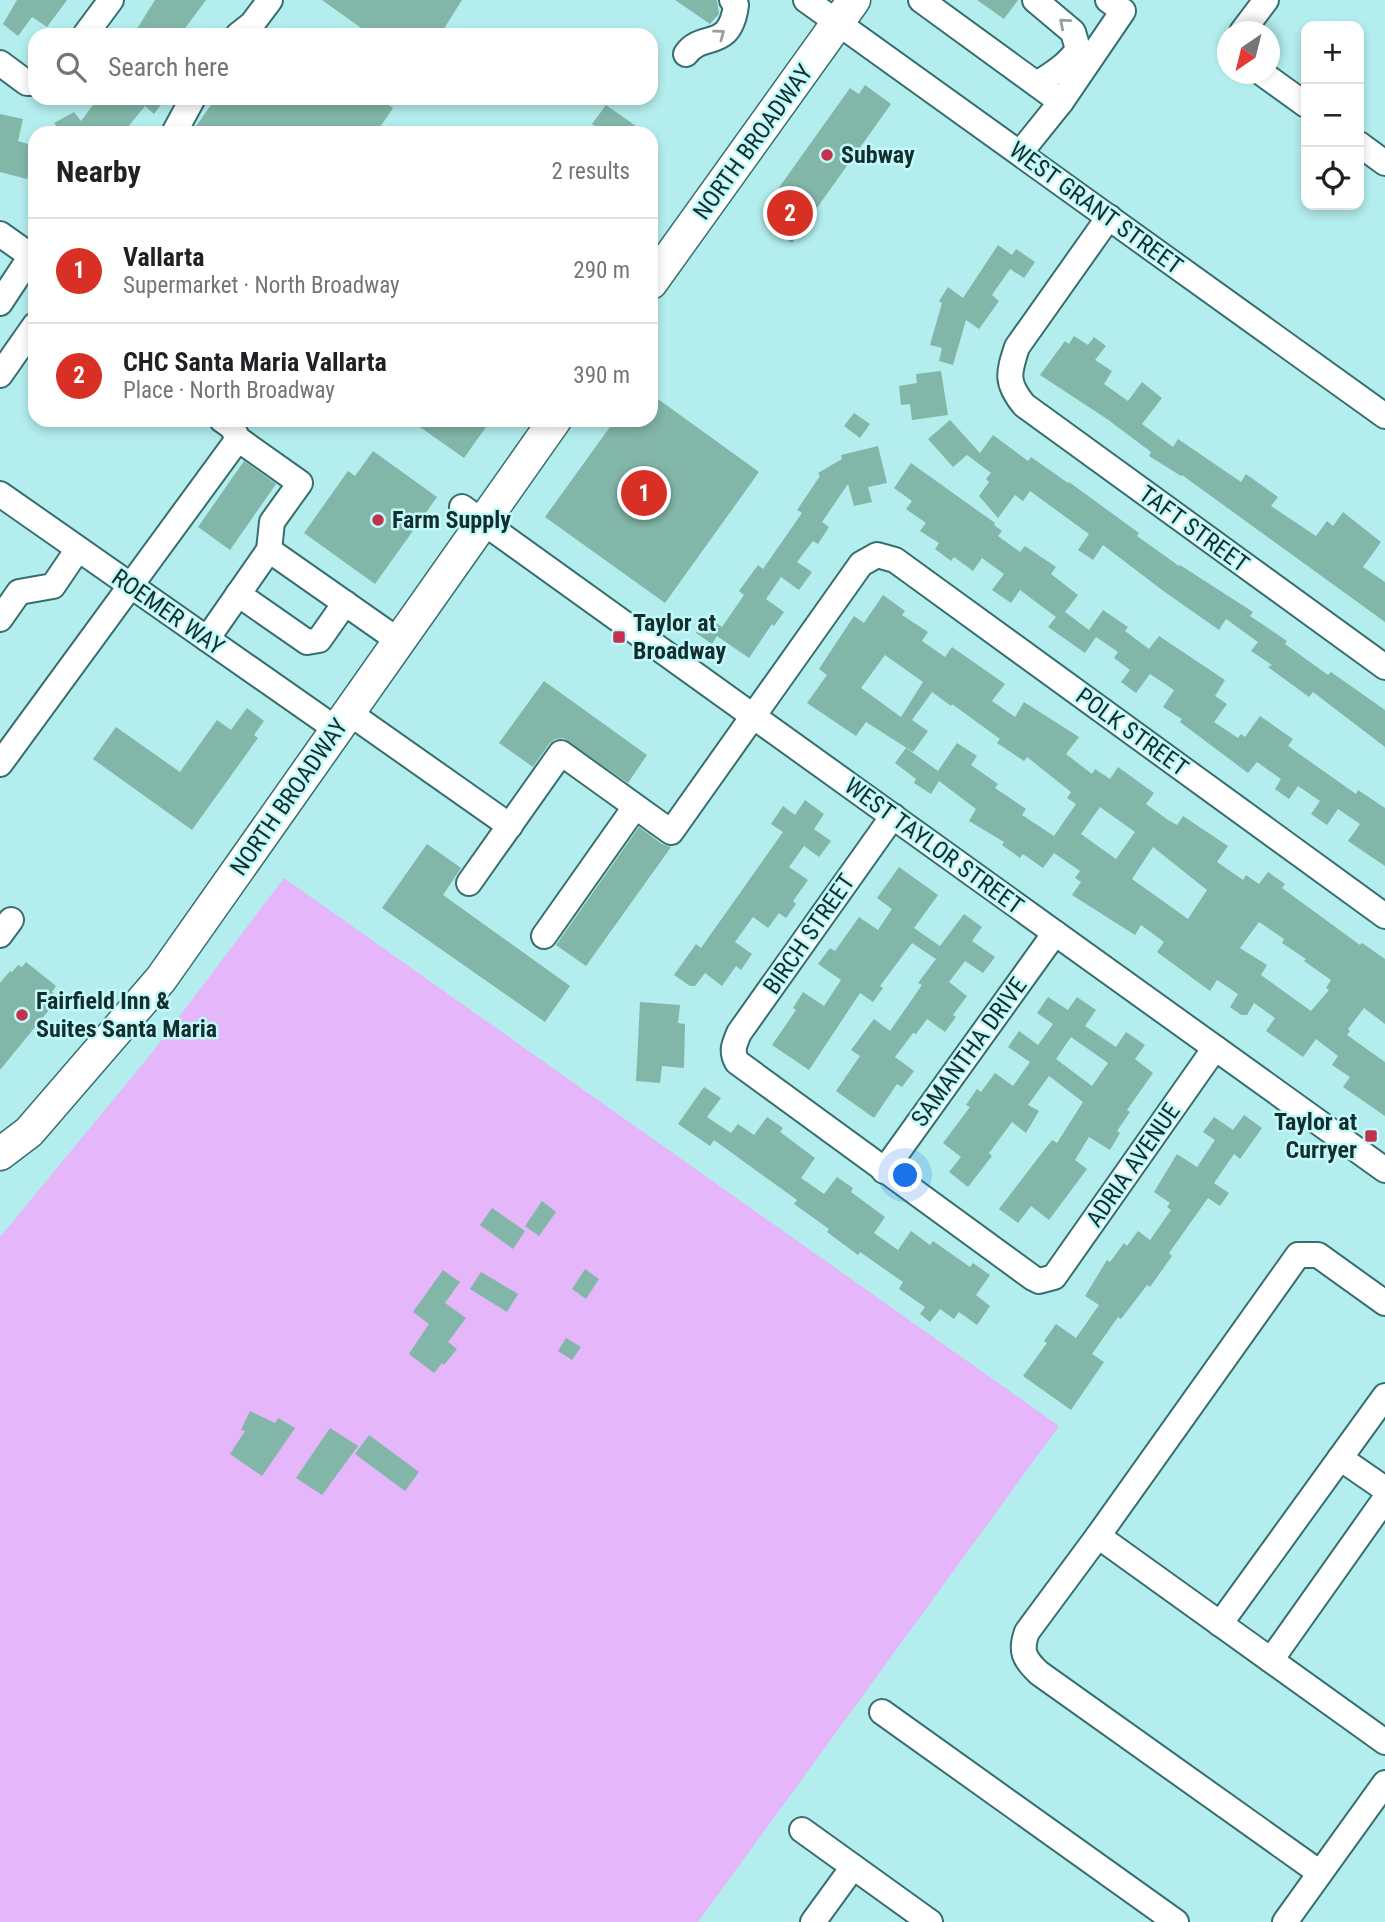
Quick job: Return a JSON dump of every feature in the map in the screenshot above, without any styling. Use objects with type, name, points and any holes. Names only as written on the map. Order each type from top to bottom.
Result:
[{"type":"main road","name":"NORTH BROADWAY","points":[[658,273],[846,12]]},
{"type":"main road","name":"NORTH BROADWAY","points":[[0,1154],[29,1132],[161,979],[399,641],[472,515],[549,427]]},
{"type":"street","points":[[90,28],[111,0]]},
{"type":"street","points":[[247,28],[270,0]]},
{"type":"street","points":[[685,54],[695,45],[716,40],[723,35],[735,16],[736,5],[732,0]]},
{"type":"street","name":"WEST GRANT STREET","points":[[806,0],[846,12],[1020,153],[1385,416]]},
{"type":"street","points":[[921,0],[1061,102]]},
{"type":"street","points":[[1035,0],[1073,32],[1077,50],[1059,69],[1037,84]]},
{"type":"street","points":[[1020,153],[1061,102],[1124,11],[1108,0]]},
{"type":"street","points":[[1250,21],[1265,0]]},
{"type":"street","points":[[0,63],[28,83]]},
{"type":"street","points":[[1277,84],[1301,101]]},
{"type":"street","points":[[178,126],[188,105]]},
{"type":"street","points":[[1363,147],[1385,163]]},
{"type":"street","name":"TAFT STREET","points":[[1109,217],[1017,348],[1010,369],[1011,384],[1024,405],[1385,667]]},
{"type":"street","points":[[0,234],[28,254]]},
{"type":"street","points":[[4,287],[28,259]]},
{"type":"street","points":[[0,375],[28,335]]},
{"type":"street","points":[[206,639],[269,550],[272,523],[300,483],[238,439],[232,427]]},
{"type":"street","points":[[0,764],[238,439]]},
{"type":"street","name":"ROEMER WAY","points":[[0,494],[206,639],[510,826]]},
{"type":"street","name":"WEST TAYLOR STREET","points":[[472,515],[1385,1170]]},
{"type":"street","points":[[0,619],[19,592],[53,586],[78,549]]},
{"type":"street","points":[[269,550],[399,641]]},
{"type":"street","name":"POLK STREET","points":[[754,715],[861,564],[877,555],[895,560],[1385,916]]},
{"type":"street","points":[[238,594],[307,642],[319,640],[345,603]]},
{"type":"street","points":[[469,883],[561,753],[671,832],[754,715]]},
{"type":"street","points":[[544,936],[635,807]]},
{"type":"street","name":"BIRCH STREET","points":[[884,1171],[737,1062],[732,1047],[893,816]]},
{"type":"street","name":"SAMANTHA DRIVE","points":[[884,1171],[1055,933]]},
{"type":"street","name":"ADRIA AVENUE","points":[[884,1171],[1033,1278],[1039,1281],[1049,1280],[1054,1277],[1215,1048]]},
{"type":"street","points":[[1320,1873],[1038,1673],[1026,1661],[1022,1646],[1027,1632],[1298,1255],[1318,1255],[1385,1303]]},
{"type":"street","points":[[1220,1624],[1385,1396]]},
{"type":"street","points":[[1340,1458],[1385,1489]]},
{"type":"street","points":[[1271,1660],[1385,1499]]},
{"type":"street","points":[[1098,1536],[1385,1742]]},
{"type":"street","points":[[882,1712],[1172,1921]]},
{"type":"street","points":[[1287,1921],[1320,1873],[1377,1811],[1385,1783]]},
{"type":"street","points":[[802,1830],[930,1922]]},
{"type":"street","points":[[813,1922],[853,1867]]},
{"type":"shaded area","points":[[284,878],[1059,1426],[698,1922],[0,1922],[0,1237],[151,1054]]},
{"type":"building","points":[[17,0],[67,0],[47,27],[32,17],[18,36],[3,24]]},
{"type":"building","points":[[155,0],[206,0],[185,28],[137,28]]},
{"type":"building","points":[[322,0],[462,0],[444,28],[361,28]]},
{"type":"building","points":[[675,0],[717,0],[719,14],[710,24]]},
{"type":"building","points":[[977,0],[1018,0],[1004,19]]},
{"type":"building","points":[[865,85],[891,104],[792,243],[766,224],[772,216],[763,210],[850,88],[859,94]]},
{"type":"building","points":[[93,105],[161,105],[154,114],[145,106],[129,126],[56,126],[54,123],[74,112],[81,121]]},
{"type":"building","points":[[211,105],[388,105],[393,108],[381,126],[196,126]]},
{"type":"building","points":[[606,105],[636,126],[595,126],[592,124]]},
{"type":"building","points":[[0,114],[23,119],[18,141],[28,144],[28,177],[27,179],[0,172]]},
{"type":"building","points":[[998,245],[1012,255],[1016,249],[1035,262],[1024,278],[1010,269],[992,295],[999,301],[979,329],[966,320],[953,365],[939,361],[942,348],[930,345],[942,303],[939,301],[948,287],[963,298]]},
{"type":"building","points":[[1074,336],[1088,345],[1094,337],[1106,346],[1095,360],[1112,371],[1104,384],[1128,401],[1142,382],[1162,398],[1142,424],[1173,447],[1178,439],[1241,482],[1246,474],[1278,497],[1271,506],[1316,536],[1327,521],[1333,526],[1343,512],[1381,542],[1363,567],[1385,582],[1385,622],[1182,475],[1149,456],[1151,452],[1107,419],[1040,375],[1065,341],[1069,344]]},
{"type":"building","points":[[941,371],[948,415],[912,420],[910,404],[901,405],[899,386],[917,383],[916,374]]},
{"type":"building","points":[[658,399],[759,472],[665,603],[545,517],[610,427],[658,427]]},
{"type":"building","points":[[854,413],[870,424],[860,438],[844,426]]},
{"type":"building","points":[[950,420],[980,453],[993,435],[1028,461],[1031,457],[1069,482],[1179,566],[1253,612],[1250,616],[1287,641],[1285,644],[1328,675],[1331,672],[1385,710],[1385,747],[1313,692],[1309,697],[1268,667],[1272,665],[1251,651],[1258,642],[1226,619],[1219,630],[1103,545],[1093,560],[1078,550],[1089,534],[1030,491],[1023,501],[1015,495],[998,518],[979,496],[989,482],[986,479],[991,473],[967,455],[953,467],[928,439]]},
{"type":"building","points":[[420,427],[486,427],[464,458]]},
{"type":"building","points":[[878,446],[887,483],[868,487],[872,502],[854,506],[848,484],[822,522],[829,527],[818,544],[813,541],[797,562],[812,572],[799,590],[781,577],[766,599],[784,612],[774,626],[772,624],[749,658],[717,636],[712,644],[696,633],[707,617],[722,627],[744,595],[739,591],[758,565],[763,569],[802,513],[797,510],[820,476],[818,473],[842,459],[841,455]]},
{"type":"building","name":"Farm Supply","points":[[373,451],[437,497],[375,584],[304,533],[348,471],[355,476]]},
{"type":"building","points":[[244,461],[276,484],[230,550],[198,527]]},
{"type":"building","points":[[911,463],[995,523],[1002,531],[998,536],[1020,552],[1025,546],[1056,567],[1051,574],[1078,595],[1065,612],[1089,630],[1103,610],[1128,627],[1125,631],[1149,649],[1159,636],[1225,680],[1215,696],[1227,704],[1214,722],[1238,738],[1241,734],[1245,737],[1260,716],[1293,739],[1288,746],[1356,794],[1358,790],[1385,808],[1385,866],[1348,841],[1360,824],[1338,809],[1327,825],[1311,814],[1320,801],[1298,786],[1289,799],[1275,789],[1281,779],[1257,762],[1248,773],[1180,722],[1182,719],[1163,707],[1174,690],[1150,674],[1136,693],[1121,682],[1130,670],[1114,658],[1118,652],[1096,637],[1085,653],[1048,627],[1056,617],[1020,590],[1011,603],[992,590],[1004,574],[982,558],[973,571],[954,557],[951,561],[935,549],[939,543],[920,531],[926,523],[906,509],[912,501],[894,488]]},
{"type":"building","points":[[883,595],[905,611],[902,615],[928,632],[922,641],[945,657],[952,647],[1005,684],[992,701],[1015,717],[1024,702],[1079,737],[1066,754],[1092,774],[1095,769],[1110,779],[1118,767],[1154,793],[1146,804],[1168,820],[1177,825],[1183,816],[1228,846],[1217,862],[1243,880],[1246,875],[1259,884],[1268,872],[1285,884],[1282,888],[1360,945],[1362,943],[1385,959],[1385,1024],[1364,1008],[1348,1029],[1350,1031],[1347,1035],[1385,1062],[1385,1116],[1343,1087],[1350,1077],[1332,1065],[1338,1056],[1316,1039],[1303,1057],[1266,1031],[1275,1018],[1254,1003],[1247,1015],[1241,1015],[1230,1007],[1238,994],[1217,980],[1210,991],[1157,952],[1164,942],[1141,925],[1135,935],[1072,895],[1081,882],[1075,878],[1080,871],[1054,853],[1043,868],[1023,854],[1020,858],[1002,845],[1004,842],[969,821],[976,809],[939,781],[931,794],[914,783],[916,779],[895,763],[906,748],[938,771],[957,743],[977,756],[971,765],[998,784],[995,788],[1026,809],[1022,815],[1054,836],[1076,804],[1067,798],[1071,792],[1027,757],[1024,761],[997,743],[1000,739],[932,692],[912,720],[928,731],[913,752],[866,722],[856,736],[807,703],[827,675],[819,669],[854,616],[864,623]],"holes":[[[885,655],[923,682],[901,717],[861,688]],[[1100,807],[1135,832],[1116,859],[1081,834]],[[1153,847],[1207,890],[1188,919],[1132,879]],[[1259,922],[1284,939],[1282,943],[1331,980],[1326,988],[1329,990],[1311,1011],[1261,975],[1267,965],[1240,948]]]},
{"type":"building","points":[[544,681],[647,755],[628,783],[563,738],[555,739],[549,744],[533,767],[499,743]]},
{"type":"building","points":[[247,708],[264,721],[254,735],[258,738],[192,830],[93,759],[116,727],[180,772],[217,720],[231,730]]},
{"type":"building","points":[[805,800],[824,814],[814,829],[831,841],[819,857],[804,846],[789,867],[808,880],[793,901],[796,904],[786,918],[779,913],[768,928],[753,917],[735,942],[752,954],[741,970],[736,966],[722,986],[705,973],[695,986],[690,986],[674,975],[696,944],[701,948],[783,832],[771,824],[783,806],[795,815]]},
{"type":"building","points":[[639,827],[662,844],[671,847],[586,966],[556,945]]},
{"type":"building","points":[[427,844],[461,868],[443,895],[570,986],[545,1022],[382,908]]},
{"type":"building","points":[[899,867],[938,895],[914,928],[940,946],[964,914],[982,927],[972,941],[995,957],[983,973],[965,961],[949,982],[967,996],[953,1015],[956,1017],[945,1032],[927,1019],[916,1034],[913,1033],[895,1057],[914,1071],[902,1087],[897,1084],[874,1118],[836,1091],[860,1056],[851,1050],[874,1019],[890,1031],[922,985],[918,983],[936,959],[912,943],[880,986],[883,988],[873,1002],[860,993],[809,1070],[772,1045],[796,1010],[793,1008],[803,992],[824,1006],[841,980],[818,964],[830,948],[835,951],[859,917],[878,930],[892,909],[877,898]]},
{"type":"building","name":"Fairfield Inn & Suites Santa Maria","points":[[26,962],[56,986],[52,992],[56,995],[49,1002],[53,1005],[0,1070],[0,983],[10,971],[18,965],[22,967]]},
{"type":"building","points":[[1048,997],[1068,1010],[1077,997],[1096,1010],[1085,1026],[1116,1047],[1126,1032],[1145,1045],[1135,1059],[1153,1073],[1127,1110],[1130,1112],[1117,1131],[1120,1133],[1110,1150],[1089,1137],[1075,1160],[1087,1169],[1049,1220],[1031,1206],[1018,1223],[999,1209],[1052,1140],[1057,1143],[1083,1102],[1049,1076],[1028,1105],[1039,1111],[1026,1133],[1012,1122],[989,1153],[992,1156],[968,1187],[949,1172],[961,1157],[943,1143],[970,1107],[966,1105],[977,1089],[981,1092],[995,1073],[1013,1086],[1030,1062],[1008,1047],[1019,1031],[1038,1045],[1053,1024],[1037,1013]],"holes":[[[1071,1037],[1108,1063],[1092,1086],[1056,1059]]]},
{"type":"building","points":[[640,1002],[680,1005],[678,1023],[685,1024],[684,1068],[662,1066],[660,1083],[636,1081]]},
{"type":"building","points":[[704,1087],[721,1098],[707,1117],[731,1133],[738,1124],[754,1135],[767,1117],[783,1128],[780,1132],[815,1158],[801,1178],[824,1194],[837,1177],[853,1188],[851,1192],[885,1217],[874,1233],[898,1250],[911,1231],[930,1245],[933,1241],[970,1267],[973,1263],[990,1275],[976,1295],[990,1306],[977,1325],[959,1312],[954,1319],[940,1309],[930,1322],[920,1314],[925,1307],[899,1289],[903,1282],[860,1252],[858,1255],[827,1232],[829,1229],[794,1204],[797,1200],[714,1140],[710,1146],[678,1124]]},
{"type":"building","points":[[1244,1115],[1262,1128],[1240,1159],[1234,1154],[1214,1183],[1229,1193],[1220,1206],[1208,1198],[1169,1253],[1172,1256],[1150,1287],[1147,1285],[1121,1319],[1118,1317],[1092,1354],[1104,1362],[1071,1410],[1023,1376],[1047,1343],[1044,1341],[1056,1324],[1076,1338],[1099,1305],[1085,1296],[1107,1260],[1110,1262],[1124,1243],[1127,1246],[1138,1231],[1150,1240],[1171,1210],[1167,1207],[1170,1203],[1154,1192],[1177,1154],[1197,1167],[1215,1140],[1203,1132],[1214,1117],[1233,1130]]},
{"type":"building","points":[[542,1201],[556,1212],[539,1236],[525,1226]]},
{"type":"building","points":[[492,1208],[525,1231],[513,1249],[480,1225]]},
{"type":"building","points":[[585,1269],[599,1279],[586,1299],[572,1289]]},
{"type":"building","points":[[443,1270],[460,1282],[445,1303],[466,1318],[448,1342],[457,1349],[434,1373],[409,1354],[429,1324],[413,1312]]},
{"type":"building","points":[[481,1272],[518,1294],[507,1312],[470,1289]]},
{"type":"building","points":[[566,1338],[581,1347],[572,1360],[558,1351]]},
{"type":"building","points":[[250,1411],[275,1423],[278,1418],[295,1428],[262,1476],[230,1454],[245,1431],[241,1430]]},
{"type":"building","points":[[330,1428],[358,1446],[322,1495],[296,1478]]},
{"type":"building","points":[[369,1435],[419,1472],[405,1491],[355,1454]]},
{"type":"place","name":"Subway","points":[[827,155]]},
{"type":"place","name":"CHC Santa Maria Vallarta","points":[[790,213]]},
{"type":"place","name":"Vallarta","points":[[644,493]]},
{"type":"place","name":"Farm Supply","points":[[378,520]]},
{"type":"place","name":"Taylor at Broadway","points":[[619,637]]},
{"type":"place","name":"Fairfield Inn & Suites Santa Maria","points":[[22,1015]]},
{"type":"place","name":"Taylor at Curryer","points":[[1371,1136]]}]
